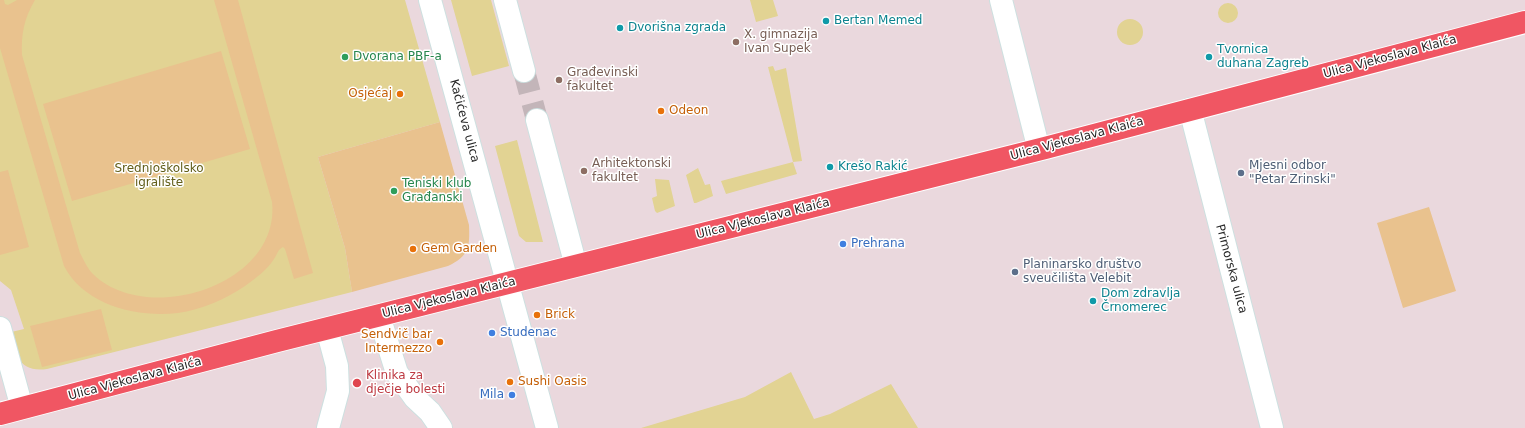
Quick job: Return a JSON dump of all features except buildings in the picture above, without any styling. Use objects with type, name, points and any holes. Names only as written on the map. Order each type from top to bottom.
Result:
[{"type":"main road","name":"Ulica Vjekoslava Klaića","points":[[0,414],[378,316],[1039,150],[1525,22]]},
{"type":"street","name":"Kačićeva ulica","points":[[430,0],[547,428]]},
{"type":"street","points":[[505,0],[524,71]]},
{"type":"street","points":[[1001,0],[1039,150]]},
{"type":"street","name":"Primorska ulica","points":[[1190,109],[1272,428]]},
{"type":"street","points":[[537,120],[576,266]]},
{"type":"street","points":[[378,316],[397,373],[415,398],[430,412],[441,428]]},
{"type":"street","points":[[0,328],[22,408]]},
{"type":"street","points":[[327,329],[337,366],[338,391],[328,428]]},
{"type":"green space","name":"Srednjoškolsko igralište","points":[[0,0],[405,0],[440,122],[318,157],[345,248],[352,292],[47,369],[30,368],[24,365],[16,355],[7,333],[24,329],[11,290],[0,281]]},
{"type":"green space","points":[[451,0],[491,0],[509,66],[472,76]]},
{"type":"green space","points":[[750,0],[773,0],[778,16],[756,22]]},
{"type":"green space","points":[[1228,3],[1235,6],[1238,13],[1235,20],[1228,23],[1221,20],[1218,13],[1221,6]]},
{"type":"green space","points":[[1130,19],[1139,23],[1143,32],[1139,41],[1130,45],[1121,41],[1117,32],[1121,23]]},
{"type":"green space","points":[[773,66],[775,71],[786,68],[802,161],[793,162],[768,67]]},
{"type":"green space","points":[[517,140],[543,242],[526,242],[519,236],[495,146]]},
{"type":"green space","points":[[793,162],[797,174],[726,194],[721,181]]},
{"type":"green space","points":[[698,168],[705,185],[710,184],[713,196],[694,203],[686,175]]},
{"type":"green space","points":[[655,179],[669,180],[675,206],[657,213],[655,211],[652,198],[657,196]]},
{"type":"green space","points":[[791,372],[814,419],[830,414],[891,384],[918,428],[641,428],[745,397]]},
{"type":"shaded area","points":[[0,0],[4,0],[5,4],[8,5],[17,0],[35,0],[28,13],[24,27],[22,55],[80,253],[87,267],[93,274],[117,290],[145,297],[176,296],[206,289],[234,275],[255,256],[269,231],[272,202],[214,0],[238,0],[313,273],[294,279],[285,249],[283,247],[265,270],[238,291],[204,307],[178,313],[162,314],[129,311],[98,299],[84,290],[73,279],[64,266],[0,48]]},
{"type":"shaded area","points":[[221,51],[250,149],[72,201],[43,104]]},
{"type":"shaded area","name":"Teniski klub Građanski","points":[[440,122],[469,225],[467,250],[460,258],[448,266],[352,292],[345,248],[318,157]]},
{"type":"shaded area","points":[[8,170],[29,247],[0,255],[0,172]]},
{"type":"shaded area","points":[[1429,207],[1456,291],[1403,308],[1377,223]]},
{"type":"shaded area","points":[[101,309],[112,350],[42,367],[30,326]]},
{"type":"tunnel","points":[[524,71],[537,120]]},
{"type":"place","name":"Bertan Memed","points":[[826,21]]},
{"type":"place","name":"Dvorišna zgrada","points":[[620,28]]},
{"type":"place","name":"X. gimnazija Ivan Supek","points":[[736,42]]},
{"type":"place","name":"Dvorana PBF-a","points":[[345,57]]},
{"type":"place","name":"Tvornica duhana Zagreb","points":[[1209,57]]},
{"type":"place","name":"Građevinski fakultet","points":[[559,80]]},
{"type":"place","name":"Osjećaj","points":[[400,94]]},
{"type":"place","name":"Odeon","points":[[661,111]]},
{"type":"place","name":"Krešo Rakić","points":[[830,167]]},
{"type":"place","name":"Arhitektonski fakultet","points":[[584,171]]},
{"type":"place","name":"Mjesni odbor \"Petar Zrinski\"","points":[[1241,173]]},
{"type":"place","name":"Teniski klub Građanski","points":[[394,191]]},
{"type":"place","name":"Prehrana","points":[[843,244]]},
{"type":"place","name":"Gem Garden","points":[[413,249]]},
{"type":"place","name":"Planinarsko društvo sveučilišta Velebit","points":[[1015,272]]},
{"type":"place","name":"Dom zdravlja Črnomerec","points":[[1093,301]]},
{"type":"place","name":"Brick","points":[[537,315]]},
{"type":"place","name":"Studenac","points":[[492,333]]},
{"type":"place","name":"Sendvič bar Intermezzo","points":[[440,342]]},
{"type":"place","name":"Sushi Oasis","points":[[510,382]]},
{"type":"place","name":"Klinika za dječje bolesti","points":[[357,383]]},
{"type":"place","name":"Mila","points":[[512,395]]}]
